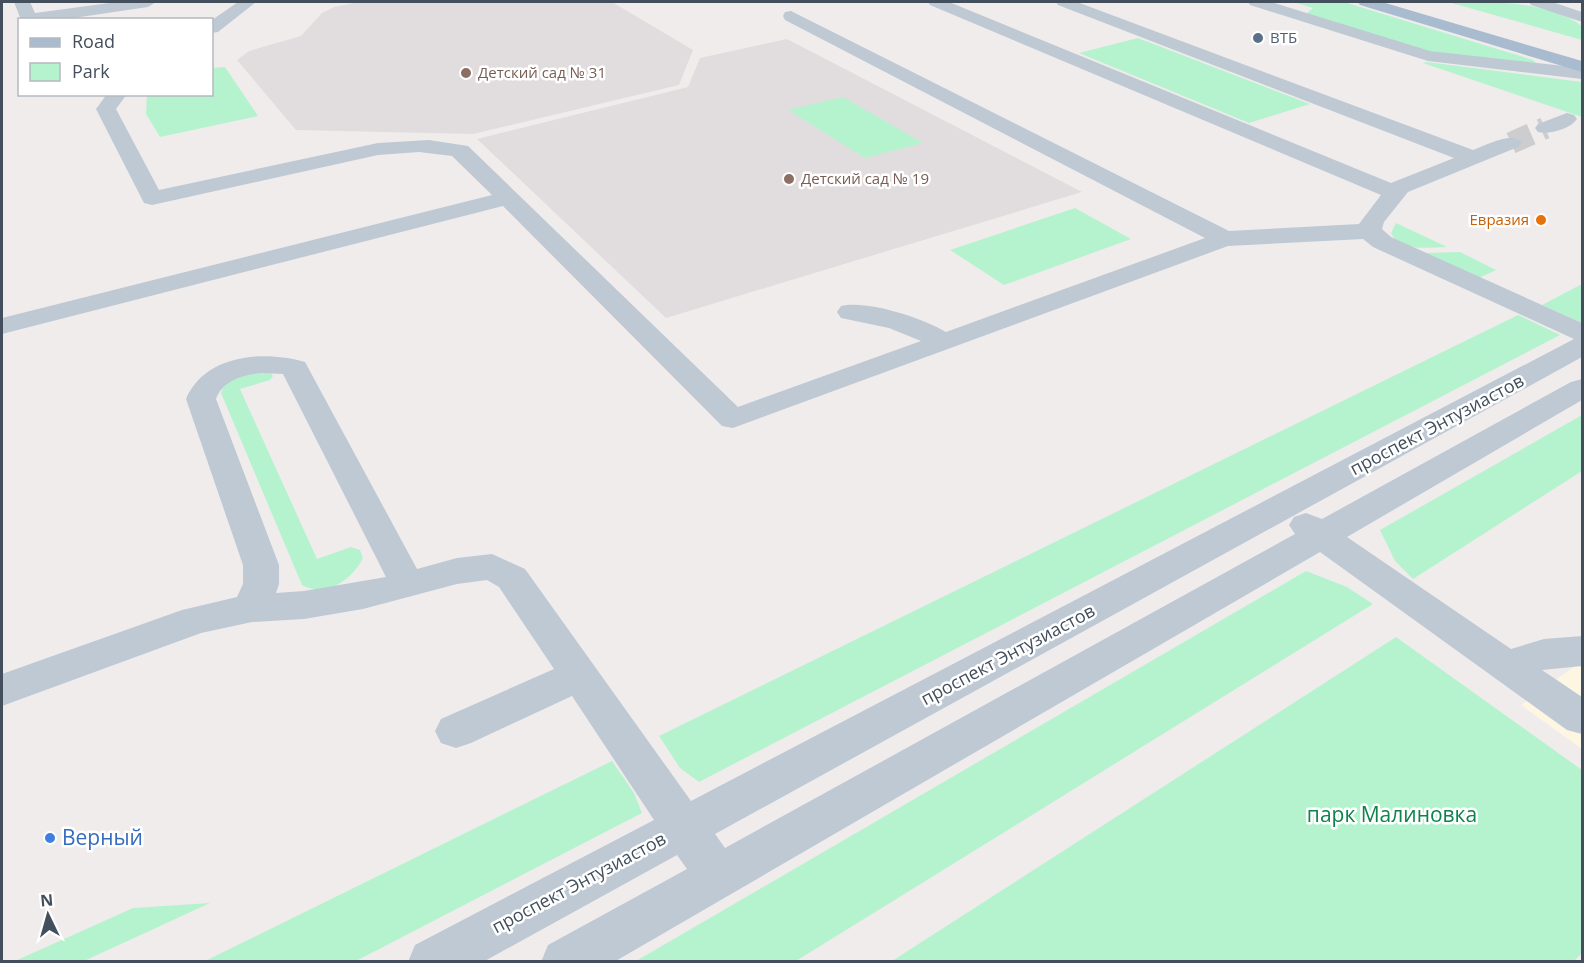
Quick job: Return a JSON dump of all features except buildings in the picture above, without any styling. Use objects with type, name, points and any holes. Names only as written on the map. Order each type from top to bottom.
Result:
[{"type":"main road","points":[[1366,2],[1582,67]]},
{"type":"street","points":[[22,2],[29,18]]},
{"type":"street","points":[[36,18],[148,2]]},
{"type":"street","points":[[213,27],[248,2]]},
{"type":"street","points":[[936,2],[1399,174],[1474,158],[1511,143]]},
{"type":"street","points":[[1064,2],[1474,158]]},
{"type":"street","points":[[1256,2],[1428,56],[1582,74]]},
{"type":"street","points":[[1537,2],[1582,17]]},
{"type":"street","points":[[791,16],[1224,239]]},
{"type":"street","points":[[116,96],[106,110],[152,198],[378,149],[441,145],[460,151],[733,418],[1224,239],[1369,231],[1382,242],[1582,333]]},
{"type":"street","points":[[1545,128],[1567,120]]},
{"type":"street","points":[[1369,231],[1372,221],[1399,174],[1404,131]]},
{"type":"street","points":[[2,326],[509,198]]},
{"type":"street","points":[[851,312],[903,321],[926,331],[943,342]]},
{"type":"street","name":"проспект Энтузиастов","points":[[433,962],[1582,346]]},
{"type":"street","points":[[252,608],[261,584],[261,565],[201,399],[206,386],[222,375],[255,365],[283,363],[295,368],[408,585]]},
{"type":"street","name":"проспект Энтузиастов","points":[[566,962],[1582,388]]},
{"type":"street","points":[[1282,508],[1411,601],[1582,718]]},
{"type":"street","points":[[2,690],[195,620],[252,608],[316,603],[363,596],[457,571],[492,567],[512,578],[718,876]]},
{"type":"street","points":[[1509,667],[1528,656],[1550,652],[1582,651]]},
{"type":"street","points":[[456,731],[580,675]]},
{"type":"shaded area","name":"Детский сад № 31","points":[[360,2],[612,2],[693,50],[679,85],[473,134],[296,130],[237,60],[249,51],[301,36],[322,13],[334,7]]},
{"type":"shaded area","name":"Детский сад № 19","points":[[787,39],[1082,192],[666,318],[477,139],[688,87],[700,58]]},
{"type":"shaded area","points":[[1582,661],[1582,749],[1521,705]]},
{"type":"green space","points":[[1293,2],[1344,2],[1533,60],[1537,64],[1420,50],[1311,16],[1307,13],[1313,8]]},
{"type":"green space","points":[[1448,2],[1518,4],[1552,11],[1582,26],[1582,40]]},
{"type":"green space","points":[[1138,38],[1310,104],[1249,123],[1079,53]]},
{"type":"green space","points":[[1423,63],[1582,82],[1582,117]]},
{"type":"green space","points":[[225,67],[258,116],[160,137],[146,114],[147,96],[213,96],[213,68]]},
{"type":"green space","points":[[843,97],[923,143],[865,158],[788,110]]},
{"type":"green space","points":[[1075,208],[1131,239],[1004,285],[950,250]]},
{"type":"green space","points":[[1396,223],[1447,247],[1424,248],[1401,244],[1391,233]]},
{"type":"green space","points":[[1460,252],[1496,270],[1479,278],[1425,253]]},
{"type":"green space","points":[[1582,284],[1582,323],[1542,305]]},
{"type":"green space","points":[[1518,315],[1560,335],[699,782],[680,768],[659,736]]},
{"type":"green space","points":[[271,373],[273,376],[270,380],[240,389],[317,559],[351,547],[360,550],[363,558],[345,580],[329,588],[311,588],[302,585],[221,393],[227,383],[232,380]]},
{"type":"green space","points":[[1582,415],[1582,471],[1413,579],[1395,561],[1380,530]]},
{"type":"green space","points":[[1306,571],[1347,587],[1373,604],[796,961],[636,961]]},
{"type":"green space","name":"парк Малиновка","points":[[1396,637],[1582,770],[1582,953],[1574,961],[892,961]]},
{"type":"green space","points":[[612,761],[634,793],[642,813],[356,961],[205,961]]},
{"type":"green space","points":[[210,903],[84,961],[15,961],[133,908]]},
{"type":"tunnel","points":[[1511,143],[1545,128]]},
{"type":"place","name":"ВТБ","points":[[1258,38]]},
{"type":"place","name":"Детский сад № 31","points":[[466,73]]},
{"type":"place","name":"Детский сад № 19","points":[[789,179]]},
{"type":"place","name":"Евразия","points":[[1541,220]]},
{"type":"place","name":"Верный","points":[[50,838]]}]
